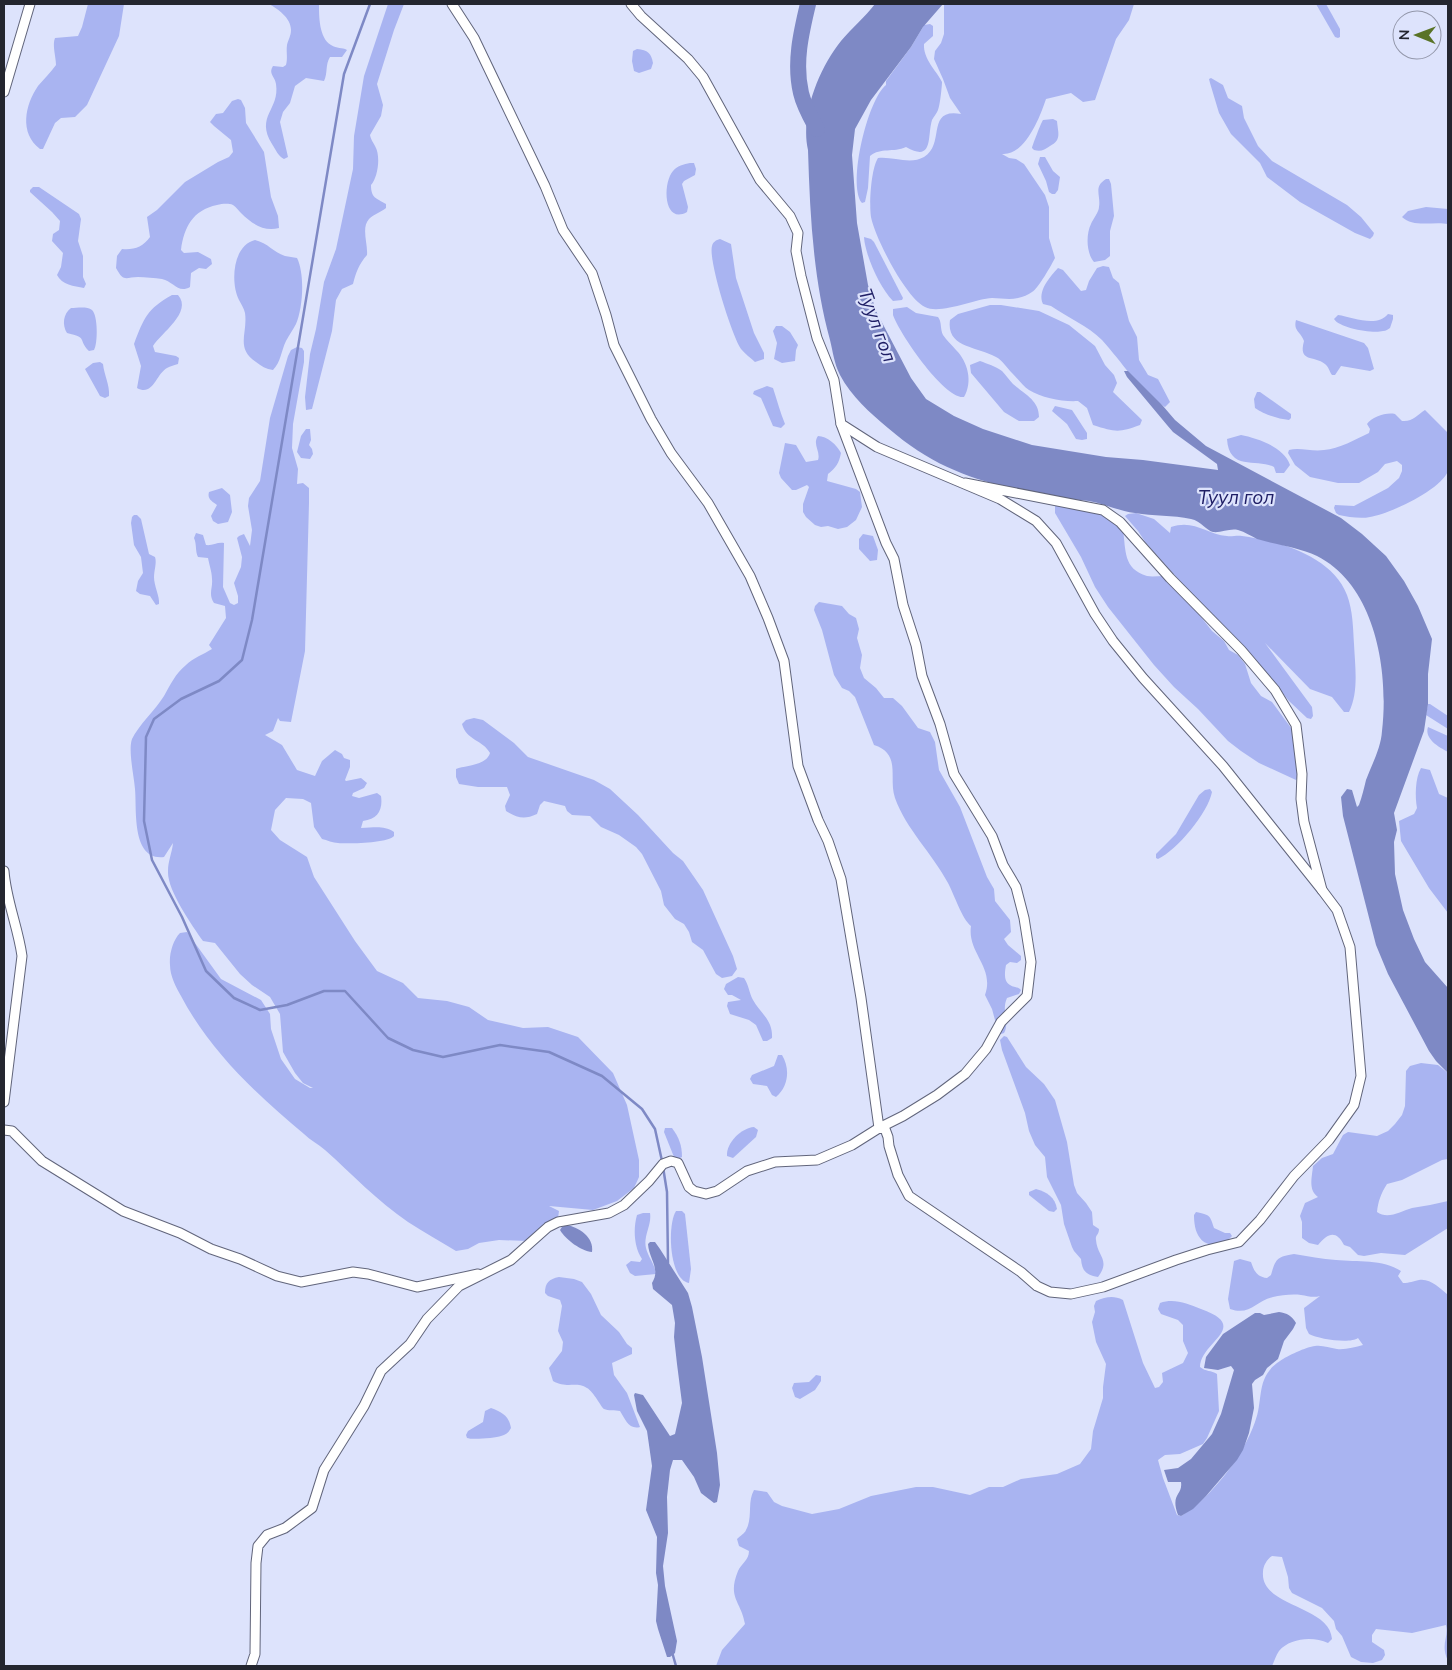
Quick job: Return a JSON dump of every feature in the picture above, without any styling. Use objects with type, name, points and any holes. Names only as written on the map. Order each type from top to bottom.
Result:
[{"type":"street","points":[[4,92],[30,4]]},
{"type":"street","points":[[452,4],[474,38],[545,186],[563,230],[592,273],[614,345],[651,419],[671,454],[708,503],[750,576],[768,618],[784,661],[798,766],[842,879],[879,1128]]},
{"type":"street","points":[[251,1666],[255,1654],[256,1563],[258,1546],[267,1536],[285,1528],[312,1508],[324,1470],[364,1406],[381,1371],[410,1344],[427,1319],[459,1286],[511,1260],[548,1227],[558,1222],[609,1213],[624,1205],[649,1181],[663,1164],[671,1161],[678,1163],[689,1187],[694,1191],[706,1194],[717,1191],[747,1171],[775,1162],[817,1160],[852,1145],[937,1095],[965,1074],[986,1049],[1001,1022],[1027,996],[1030,962],[1024,918],[1016,887],[1003,865],[992,836],[954,774],[940,724],[922,676],[916,645],[903,605],[894,559],[886,543],[841,424],[834,380],[818,338],[801,276],[796,252],[798,233],[790,216],[760,180],[703,77],[688,59],[641,16],[631,4]]},
{"type":"street","points":[[841,424],[877,447],[1000,499],[1036,521],[1056,543],[1095,614],[1113,641],[1143,678],[1223,766],[1337,910],[1350,947],[1361,1076],[1354,1105],[1329,1140],[1294,1176],[1260,1220],[1239,1242],[1206,1250],[1102,1287],[1071,1294],[1050,1292],[1037,1286],[1021,1272],[909,1196],[898,1175],[885,1129],[879,1128]]},
{"type":"street","points":[[965,483],[1103,510],[1120,522],[1170,578],[1241,650],[1275,690],[1296,725],[1302,774],[1301,798],[1304,822],[1322,890]]},
{"type":"street","points":[[4,870],[5,889],[19,934],[22,956],[4,1102]]},
{"type":"street","points":[[4,1130],[12,1131],[42,1161],[123,1211],[180,1233],[211,1249],[240,1259],[277,1276],[301,1282],[353,1272],[417,1287],[488,1272]]},
{"type":"shaded area","points":[[88,4],[124,4],[119,36],[87,105],[75,117],[61,118],[55,123],[43,149],[40,149],[29,135],[26,119],[27,110],[38,86],[56,65],[55,38],[78,36]]},
{"type":"shaded area","points":[[269,4],[319,4],[320,26],[327,42],[347,50],[342,57],[330,57],[324,81],[306,78],[295,86],[290,103],[283,112],[280,122],[288,157],[284,159],[272,144],[267,134],[266,126],[276,93],[276,84],[271,73],[272,69],[273,66],[283,67],[286,65],[287,45],[291,30],[286,18],[280,11]]},
{"type":"shaded area","points":[[388,4],[404,4],[377,84],[383,105],[381,116],[370,135],[378,155],[378,166],[371,185],[372,193],[386,204],[386,208],[369,219],[365,227],[367,255],[358,268],[353,284],[342,289],[336,300],[332,331],[312,409],[306,410],[305,397],[310,354],[324,282],[336,249],[353,169],[354,136],[364,76]]},
{"type":"shaded area","points":[[944,4],[1134,4],[1129,20],[1116,39],[1095,100],[1083,102],[1071,93],[1046,99],[1036,125],[1024,142],[1018,149],[1002,154],[1024,164],[1045,195],[1049,207],[1049,238],[1055,258],[1041,282],[1035,290],[1020,298],[992,298],[948,308],[931,309],[917,301],[892,266],[874,227],[870,211],[870,196],[872,178],[878,158],[913,160],[924,157],[934,144],[937,128],[943,116],[961,114],[950,98],[934,59],[935,51],[941,43],[944,34]]},
{"type":"shaded area","points":[[1316,4],[1326,4],[1340,29],[1340,37],[1335,37]]},
{"type":"shaded area","points":[[930,24],[933,26],[933,36],[924,44],[924,49],[942,82],[939,108],[932,120],[928,146],[921,152],[906,147],[874,153],[870,156],[868,188],[865,202],[862,203],[858,193],[858,161],[873,107],[879,93],[886,85],[886,81],[911,47],[924,25]]},
{"type":"shaded area","points":[[637,49],[644,50],[650,54],[653,63],[651,69],[639,73],[634,71],[633,51]]},
{"type":"shaded area","points":[[1211,78],[1223,85],[1228,98],[1242,106],[1244,118],[1258,146],[1272,161],[1347,205],[1361,217],[1374,233],[1373,236],[1370,239],[1355,233],[1300,202],[1267,177],[1260,163],[1231,134],[1219,113],[1209,79]]},
{"type":"shaded area","points":[[241,100],[245,108],[246,123],[264,152],[271,197],[278,216],[279,228],[268,229],[258,226],[249,221],[231,204],[209,207],[196,215],[191,221],[182,242],[181,250],[184,253],[198,252],[211,259],[212,264],[206,269],[199,268],[191,273],[190,287],[182,289],[162,279],[121,276],[116,268],[117,256],[122,249],[138,247],[150,237],[147,217],[157,210],[185,182],[229,157],[233,152],[231,140],[210,122],[216,114],[223,113],[232,101]]},
{"type":"shaded area","points":[[1053,119],[1057,121],[1058,139],[1054,144],[1042,150],[1034,150],[1032,148],[1043,120]]},
{"type":"shaded area","points":[[1040,157],[1045,157],[1053,171],[1060,177],[1058,190],[1055,194],[1049,192],[1038,164]]},
{"type":"shaded area","points":[[694,163],[695,175],[682,184],[688,207],[687,212],[679,215],[674,213],[667,201],[667,185],[669,177],[675,169]]},
{"type":"shaded area","points":[[1106,179],[1109,179],[1111,184],[1114,216],[1110,231],[1110,256],[1105,260],[1094,262],[1089,254],[1088,233],[1099,209],[1098,192],[1100,185]]},
{"type":"shaded area","points":[[33,187],[39,187],[79,214],[81,219],[78,241],[83,256],[83,277],[86,284],[84,288],[65,283],[57,275],[61,267],[63,253],[52,241],[53,234],[59,230],[60,221],[30,192]]},
{"type":"shaded area","points":[[1426,207],[1448,209],[1448,224],[1418,223],[1402,217],[1408,211]]},
{"type":"shaded area","points":[[864,237],[874,242],[903,298],[902,300],[893,301],[878,280],[870,262]]},
{"type":"shaded area","points":[[720,239],[731,244],[736,278],[754,333],[764,353],[764,359],[755,362],[741,349],[722,298],[712,254],[713,243]]},
{"type":"shaded area","points":[[255,240],[285,256],[297,258],[300,265],[302,291],[298,317],[286,341],[278,364],[273,370],[260,365],[246,351],[244,346],[245,313],[236,292],[234,274],[238,256],[248,243]]},
{"type":"shaded area","points":[[1109,267],[1113,278],[1119,283],[1129,321],[1137,337],[1139,360],[1148,375],[1158,379],[1170,402],[1165,407],[1139,384],[1102,340],[1084,326],[1051,306],[1043,304],[1043,289],[1058,268],[1063,270],[1081,291],[1086,290],[1097,268]]},
{"type":"shaded area","points":[[172,295],[178,295],[182,302],[182,308],[174,322],[153,346],[155,352],[179,358],[178,364],[167,368],[151,387],[147,390],[142,390],[137,388],[141,366],[134,344],[147,315],[157,305]]},
{"type":"shaded area","points":[[990,305],[1039,311],[1069,325],[1095,346],[1105,365],[1114,375],[1117,383],[1113,392],[1142,420],[1140,425],[1117,431],[1093,425],[1087,408],[1078,401],[1053,399],[1034,393],[998,358],[964,345],[953,336],[950,329],[950,320],[958,314]]},
{"type":"shaded area","points":[[907,307],[916,313],[938,317],[943,335],[964,360],[968,372],[969,379],[964,397],[956,395],[935,377],[904,336],[893,315],[893,309]]},
{"type":"shaded area","points":[[71,308],[87,308],[94,313],[97,330],[94,350],[89,351],[80,338],[67,333],[64,327],[64,320],[66,313]]},
{"type":"shaded area","points":[[1388,314],[1393,315],[1390,328],[1378,332],[1349,328],[1334,319],[1338,315],[1371,321],[1383,318]]},
{"type":"shaded area","points":[[1296,320],[1364,343],[1368,348],[1374,369],[1370,371],[1341,366],[1335,375],[1332,375],[1325,364],[1305,356],[1303,353],[1304,341],[1296,329]]},
{"type":"shaded area","points":[[776,326],[782,326],[790,332],[798,345],[795,361],[782,363],[774,359],[777,343],[773,331]]},
{"type":"shaded area","points":[[297,347],[302,348],[304,351],[304,362],[293,424],[292,448],[298,469],[297,484],[303,483],[309,488],[305,651],[291,722],[280,721],[278,718],[273,731],[265,735],[282,745],[297,770],[315,776],[322,761],[335,750],[342,754],[344,758],[350,760],[350,767],[345,780],[361,778],[367,783],[364,788],[353,793],[352,796],[359,798],[377,793],[381,796],[380,810],[376,816],[363,821],[361,828],[386,828],[394,832],[394,836],[377,842],[359,843],[336,843],[322,839],[314,827],[311,803],[303,799],[286,798],[275,810],[271,830],[280,840],[307,857],[314,877],[355,941],[377,971],[403,983],[418,998],[447,1001],[469,1007],[488,1020],[523,1028],[548,1027],[578,1037],[613,1073],[627,1105],[639,1160],[639,1177],[634,1188],[617,1201],[593,1210],[549,1206],[559,1211],[558,1218],[528,1241],[499,1240],[479,1243],[468,1249],[456,1251],[397,1214],[325,1150],[269,1104],[220,1054],[193,1016],[177,989],[171,973],[170,956],[173,943],[180,933],[187,932],[221,979],[261,1000],[270,1014],[271,1029],[281,1059],[295,1079],[310,1088],[313,1088],[303,1083],[283,1052],[280,1014],[270,997],[240,974],[215,943],[203,941],[181,907],[169,879],[168,867],[173,843],[164,857],[153,856],[146,851],[141,843],[136,820],[131,750],[132,739],[135,734],[161,701],[182,668],[212,649],[209,645],[226,618],[225,606],[214,603],[212,600],[212,576],[208,558],[198,557],[194,538],[196,533],[203,535],[206,545],[224,543],[223,587],[230,603],[234,605],[238,603],[234,583],[241,567],[242,557],[237,538],[244,534],[250,546],[252,530],[248,506],[249,498],[260,481],[270,418],[288,356],[291,350]]},
{"type":"shaded area","points":[[980,361],[1002,371],[1013,384],[1034,402],[1039,417],[1034,421],[1019,421],[1004,412],[971,373],[970,365]]},
{"type":"shaded area","points":[[100,362],[103,364],[109,388],[109,396],[105,398],[100,396],[85,369],[93,363]]},
{"type":"shaded area","points":[[767,386],[773,388],[785,424],[781,428],[773,426],[761,398],[753,394],[754,391]]},
{"type":"shaded area","points":[[1257,392],[1260,392],[1291,414],[1291,418],[1289,420],[1276,417],[1255,408],[1254,399]]},
{"type":"shaded area","points":[[1055,406],[1072,410],[1087,433],[1087,439],[1076,439],[1067,424],[1052,411]]},
{"type":"shaded area","points":[[1425,410],[1448,433],[1448,471],[1436,486],[1414,500],[1379,515],[1363,518],[1339,515],[1334,508],[1335,505],[1354,506],[1388,488],[1399,478],[1402,471],[1402,465],[1397,461],[1385,464],[1378,472],[1359,483],[1338,483],[1310,477],[1295,465],[1288,453],[1289,450],[1293,449],[1320,450],[1336,448],[1369,433],[1370,429],[1367,424],[1376,417],[1384,414],[1395,414],[1402,421],[1406,421]]},
{"type":"shaded area","points":[[306,429],[310,429],[311,440],[309,445],[313,454],[310,459],[301,458],[297,452],[301,436]]},
{"type":"shaded area","points":[[1241,435],[1255,438],[1276,448],[1290,465],[1284,473],[1276,473],[1274,467],[1239,460],[1233,456],[1229,449],[1227,439]]},
{"type":"shaded area","points":[[818,436],[831,442],[841,453],[837,465],[828,474],[827,481],[856,489],[860,492],[862,507],[856,520],[847,527],[838,529],[815,525],[803,512],[803,504],[809,487],[807,485],[792,490],[779,473],[785,443],[796,445],[806,462],[818,460],[816,439]]},
{"type":"shaded area","points":[[222,488],[230,495],[232,512],[228,522],[218,524],[213,521],[211,516],[217,505],[210,500],[209,492]]},
{"type":"shaded area","points":[[1059,505],[1104,515],[1123,530],[1127,558],[1134,569],[1147,576],[1164,576],[1194,608],[1212,631],[1224,641],[1229,650],[1238,655],[1245,664],[1251,683],[1261,696],[1272,702],[1294,732],[1299,775],[1296,780],[1259,763],[1228,741],[1154,665],[1108,607],[1095,587],[1081,557],[1055,513],[1055,506]]},
{"type":"shaded area","points":[[1136,513],[1154,519],[1170,533],[1171,527],[1186,525],[1220,535],[1257,538],[1272,542],[1303,553],[1329,570],[1340,581],[1347,595],[1352,613],[1356,679],[1354,696],[1349,712],[1344,712],[1332,697],[1310,689],[1265,643],[1312,707],[1313,716],[1311,719],[1307,718],[1289,701],[1253,656],[1188,590],[1146,543],[1125,516]]},
{"type":"shaded area","points":[[134,515],[141,519],[149,554],[155,557],[154,580],[159,601],[159,604],[156,605],[150,596],[136,591],[138,581],[143,573],[141,557],[134,545],[131,523]]},
{"type":"shaded area","points":[[863,534],[873,536],[878,550],[877,560],[870,561],[859,549],[859,539]]},
{"type":"shaded area","points":[[819,602],[842,606],[849,614],[856,618],[859,629],[857,638],[862,655],[860,668],[864,678],[884,698],[893,698],[902,706],[918,728],[930,732],[935,742],[939,770],[960,807],[987,877],[994,889],[995,901],[1010,920],[1011,932],[1004,939],[1021,956],[1021,960],[1017,963],[1010,962],[1006,965],[1006,981],[1011,986],[1021,990],[1019,994],[1007,998],[1005,1003],[1006,1029],[1004,1033],[1001,1034],[998,1031],[992,1009],[985,995],[986,976],[973,944],[971,926],[961,912],[942,872],[912,831],[900,809],[893,790],[892,767],[888,754],[883,749],[874,745],[855,697],[849,691],[842,688],[834,675],[822,630],[814,610]]},
{"type":"shaded area","points":[[1428,704],[1448,716],[1448,729],[1426,715]]},
{"type":"shaded area","points":[[474,718],[483,720],[514,743],[528,757],[594,780],[610,789],[638,815],[673,853],[683,861],[703,890],[733,956],[737,969],[732,976],[722,978],[716,974],[703,950],[692,942],[684,924],[675,919],[664,905],[661,891],[642,854],[636,847],[619,835],[601,827],[590,816],[572,815],[565,806],[544,801],[540,805],[537,814],[525,818],[518,817],[506,811],[505,806],[510,795],[507,787],[478,787],[459,784],[456,777],[456,769],[480,763],[490,753],[464,729],[462,724],[466,720]]},
{"type":"shaded area","points":[[1428,727],[1448,736],[1448,752],[1430,739],[1427,731]]},
{"type":"shaded area","points":[[1421,768],[1430,770],[1439,794],[1448,798],[1448,913],[1429,888],[1401,841],[1399,821],[1414,814],[1417,808],[1416,788]]},
{"type":"shaded area","points":[[1210,789],[1212,792],[1205,810],[1191,830],[1174,848],[1158,859],[1156,858],[1156,854],[1176,834],[1199,795],[1205,790]]},
{"type":"shaded area","points":[[738,977],[744,978],[753,1000],[771,1026],[772,1038],[767,1041],[763,1041],[756,1025],[749,1020],[730,1014],[727,1006],[728,1002],[741,1000],[728,995],[724,989],[726,984]]},
{"type":"shaded area","points":[[1004,1036],[1007,1037],[1026,1067],[1044,1084],[1055,1100],[1067,1142],[1074,1185],[1077,1193],[1092,1212],[1093,1225],[1099,1229],[1096,1240],[1103,1266],[1098,1277],[1085,1272],[1081,1259],[1072,1247],[1064,1224],[1061,1205],[1047,1177],[1045,1157],[1035,1145],[1029,1131],[1025,1113],[1002,1050],[1000,1040]]},
{"type":"shaded area","points":[[778,1055],[782,1055],[785,1060],[787,1077],[784,1088],[776,1097],[772,1095],[767,1086],[753,1084],[750,1079],[752,1075],[774,1066]]},
{"type":"shaded area","points":[[1421,1063],[1438,1065],[1448,1073],[1448,1159],[1442,1160],[1402,1180],[1387,1184],[1380,1198],[1377,1212],[1390,1215],[1412,1208],[1448,1201],[1448,1228],[1405,1255],[1381,1253],[1364,1256],[1358,1255],[1350,1247],[1344,1245],[1335,1235],[1325,1238],[1318,1245],[1309,1243],[1302,1238],[1300,1216],[1305,1203],[1318,1197],[1312,1187],[1313,1166],[1322,1158],[1333,1154],[1343,1135],[1348,1132],[1377,1136],[1388,1131],[1402,1115],[1405,1106],[1406,1071],[1410,1066]]},
{"type":"shaded area","points":[[754,1127],[758,1130],[756,1137],[733,1158],[727,1156],[729,1146],[735,1137],[744,1130]]},
{"type":"shaded area","points":[[665,1128],[672,1128],[681,1145],[682,1157],[678,1159],[674,1157],[664,1132]]},
{"type":"shaded area","points":[[1036,1189],[1047,1193],[1052,1198],[1057,1209],[1054,1212],[1049,1211],[1029,1195],[1029,1192]]},
{"type":"shaded area","points":[[676,1211],[682,1211],[685,1214],[691,1269],[689,1283],[682,1280],[674,1263],[671,1228]]},
{"type":"shaded area","points":[[1196,1212],[1209,1216],[1214,1228],[1230,1233],[1232,1236],[1225,1242],[1212,1245],[1207,1244],[1198,1236],[1194,1215]]},
{"type":"shaded area","points":[[650,1213],[645,1244],[656,1274],[635,1276],[630,1273],[626,1265],[631,1261],[640,1262],[642,1259],[637,1249],[635,1226],[637,1215]]},
{"type":"shaded area","points":[[1294,1254],[1331,1260],[1386,1264],[1401,1271],[1398,1276],[1403,1283],[1419,1280],[1427,1281],[1435,1284],[1448,1295],[1448,1661],[1445,1650],[1446,1625],[1412,1633],[1376,1629],[1372,1635],[1372,1642],[1384,1650],[1385,1655],[1382,1660],[1373,1663],[1361,1662],[1351,1657],[1342,1636],[1336,1629],[1334,1621],[1322,1608],[1292,1593],[1289,1588],[1282,1557],[1272,1556],[1264,1567],[1265,1584],[1283,1600],[1320,1619],[1328,1628],[1332,1639],[1328,1643],[1309,1639],[1289,1643],[1279,1651],[1272,1666],[716,1666],[722,1650],[745,1624],[734,1594],[734,1587],[738,1571],[748,1557],[749,1551],[739,1546],[737,1539],[745,1532],[748,1525],[754,1490],[767,1492],[774,1502],[782,1506],[812,1514],[839,1509],[871,1496],[916,1487],[933,1487],[970,1495],[989,1487],[1003,1487],[1021,1479],[1057,1474],[1080,1464],[1091,1449],[1093,1431],[1103,1398],[1106,1364],[1096,1342],[1092,1322],[1096,1301],[1103,1298],[1113,1297],[1123,1300],[1143,1363],[1155,1388],[1159,1387],[1163,1382],[1162,1373],[1183,1363],[1188,1353],[1183,1341],[1183,1325],[1178,1320],[1161,1314],[1158,1309],[1160,1303],[1176,1301],[1186,1304],[1216,1316],[1222,1322],[1223,1329],[1202,1358],[1200,1367],[1217,1374],[1219,1411],[1207,1438],[1203,1444],[1180,1454],[1165,1455],[1158,1460],[1177,1515],[1181,1516],[1193,1508],[1225,1475],[1243,1448],[1258,1413],[1263,1381],[1272,1367],[1287,1357],[1315,1346],[1340,1349],[1363,1345],[1358,1338],[1348,1341],[1334,1340],[1319,1338],[1309,1334],[1306,1328],[1304,1308],[1320,1296],[1294,1295],[1273,1297],[1243,1311],[1230,1309],[1228,1299],[1234,1261],[1240,1259],[1251,1262],[1256,1273],[1267,1278],[1271,1275],[1278,1259]]},
{"type":"shaded area","points":[[559,1277],[582,1282],[591,1294],[601,1315],[632,1348],[632,1354],[612,1363],[614,1375],[627,1393],[640,1427],[636,1428],[630,1425],[620,1411],[604,1409],[587,1388],[553,1381],[549,1368],[562,1351],[563,1342],[558,1331],[562,1306],[560,1300],[548,1296],[545,1290],[548,1282]]},
{"type":"shaded area","points":[[816,1375],[821,1376],[821,1381],[815,1390],[800,1399],[795,1397],[792,1388],[794,1383],[809,1382]]},
{"type":"shaded area","points":[[491,1408],[507,1417],[511,1428],[509,1431],[504,1435],[494,1437],[467,1438],[468,1431],[483,1422],[485,1411]]},
{"type":"water","name":"Туул гол","points":[[875,4],[943,4],[923,27],[911,47],[871,100],[855,129],[852,155],[857,223],[868,285],[876,311],[911,378],[926,399],[954,416],[983,429],[1032,445],[1106,457],[1218,470],[1217,464],[1173,432],[1127,377],[1124,371],[1128,371],[1175,420],[1206,446],[1341,518],[1362,534],[1386,556],[1404,581],[1418,606],[1432,639],[1428,674],[1428,704],[1424,731],[1394,813],[1397,830],[1394,842],[1395,874],[1403,910],[1414,939],[1425,962],[1448,988],[1448,1073],[1429,1051],[1388,974],[1376,945],[1343,816],[1341,797],[1347,789],[1352,790],[1357,807],[1359,805],[1366,780],[1380,744],[1384,708],[1380,658],[1374,633],[1365,609],[1353,588],[1337,570],[1317,556],[1295,548],[1257,539],[1238,530],[1213,532],[1191,519],[1129,512],[1085,500],[1048,498],[978,479],[947,467],[903,440],[881,422],[861,404],[840,375],[824,317],[816,270],[811,222],[806,137],[807,122],[813,93],[825,65],[841,41]]},
{"type":"water","points":[[566,1225],[580,1230],[588,1237],[591,1242],[592,1252],[579,1247],[566,1238],[560,1230]]},
{"type":"water","points":[[655,1242],[688,1293],[702,1357],[720,1485],[717,1502],[714,1503],[701,1493],[694,1477],[682,1460],[673,1460],[667,1497],[668,1533],[663,1566],[665,1586],[677,1641],[675,1653],[670,1657],[667,1657],[656,1621],[658,1585],[656,1573],[657,1537],[646,1510],[652,1466],[647,1431],[637,1411],[634,1395],[635,1393],[643,1395],[670,1436],[675,1434],[682,1403],[672,1305],[653,1289],[652,1283],[655,1268],[648,1244]]},
{"type":"water","points":[[1279,1312],[1289,1315],[1296,1323],[1284,1341],[1278,1359],[1252,1384],[1254,1408],[1243,1450],[1237,1460],[1193,1509],[1181,1516],[1178,1515],[1175,1503],[1181,1482],[1168,1482],[1164,1470],[1178,1468],[1191,1459],[1212,1434],[1221,1414],[1234,1370],[1231,1366],[1218,1370],[1204,1368],[1206,1357],[1223,1334],[1255,1313],[1264,1315]]},
{"type":"waterway","points":[[370,4],[344,74],[252,620],[242,660],[219,681],[181,699],[154,719],[146,737],[144,821],[152,860],[182,917],[206,971],[234,998],[260,1010],[287,1005],[324,991],[345,991],[388,1038],[413,1050],[443,1057],[500,1045],[549,1052],[602,1076],[642,1109],[655,1129],[662,1161]]},
{"type":"waterway","points":[[808,4],[801,37],[798,71],[802,98],[817,129]]},
{"type":"waterway","points":[[663,1167],[667,1192],[668,1263]]},
{"type":"waterway","points":[[672,1652],[676,1666]]}]
